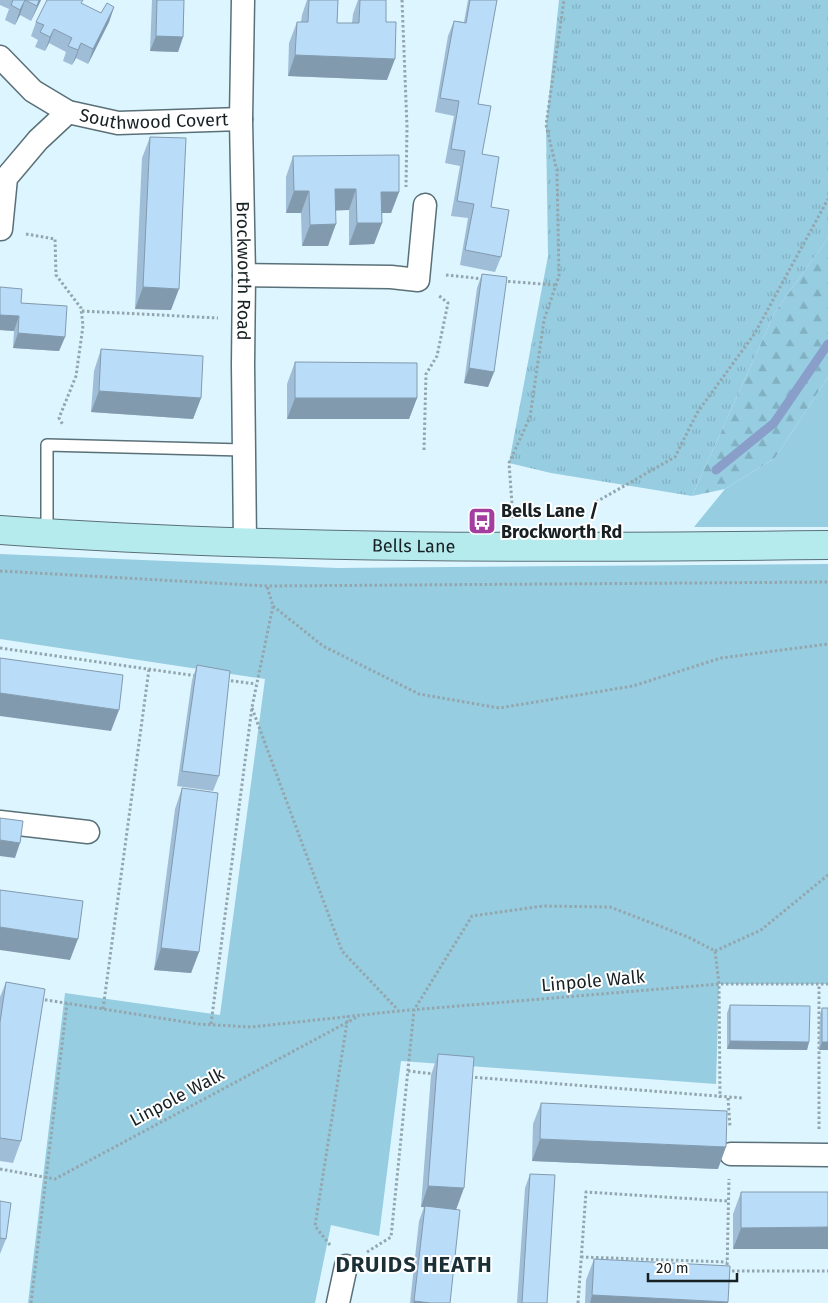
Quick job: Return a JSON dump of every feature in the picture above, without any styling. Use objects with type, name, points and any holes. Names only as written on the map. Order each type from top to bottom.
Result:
[{"type":"street","name":"Brockworth Road","points":[[243,0],[241,119],[244,274],[245,542]]},
{"type":"street","name":"Southwood Covert","points":[[0,57],[33,91],[68,112],[118,123],[241,119]]},
{"type":"street","name":"Southwood Covert","points":[[1,229],[6,178],[38,140],[68,112]]},
{"type":"street","points":[[244,274],[419,276],[425,205]]},
{"type":"street","name":"Bells Lane","points":[[0,530],[245,542],[515,548],[828,546]]},
{"type":"street","points":[[0,822],[88,832]]},
{"type":"street","points":[[731,1154],[824,1155]]},
{"type":"street","points":[[338,1303],[346,1266]]},
{"type":"lane","points":[[47,532],[47,445],[244,450]]},
{"type":"path","points":[[402,0],[407,127],[405,204],[425,205]]},
{"type":"path","points":[[515,548],[509,463],[530,417],[544,320],[558,276],[557,171],[546,125],[564,0]]},
{"type":"path","points":[[596,502],[675,457],[698,413],[755,333],[828,199]]},
{"type":"path","points":[[1,229],[55,239],[56,275],[82,311],[83,326],[76,376],[59,418],[73,446]]},
{"type":"path","points":[[419,276],[487,280]]},
{"type":"path","points":[[419,276],[448,303],[437,356],[426,374],[424,450]]},
{"type":"path","points":[[497,280],[555,285]]},
{"type":"path","points":[[82,311],[244,319]]},
{"type":"path","points":[[0,571],[267,586],[828,582]]},
{"type":"path","points":[[211,1025],[252,707],[273,606],[267,586]]},
{"type":"path","points":[[273,606],[323,646],[419,694],[498,708],[634,686],[721,658],[828,644]]},
{"type":"path","points":[[0,648],[198,676]]},
{"type":"path","points":[[103,1009],[149,669]]},
{"type":"path","points":[[217,679],[256,684]]},
{"type":"path","points":[[252,707],[342,951],[399,1011]]},
{"type":"path","points":[[715,951],[761,930],[828,875]]},
{"type":"path","points":[[348,1016],[315,1226],[346,1266],[391,1237],[414,1010],[472,916],[543,906],[610,907],[688,936],[715,951]]},
{"type":"path","points":[[715,951],[719,984],[720,1098]]},
{"type":"path","name":"Linpole Walk","points":[[30,998],[211,1025],[251,1027],[361,1014],[719,984],[828,984]]},
{"type":"path","points":[[819,984],[824,1155]]},
{"type":"path","points":[[31,1303],[67,1004]]},
{"type":"path","name":"Linpole Walk","points":[[0,1169],[54,1178],[361,1014]]},
{"type":"path","points":[[408,1071],[437,1074]]},
{"type":"path","points":[[466,1076],[720,1098],[743,1098]]},
{"type":"path","points":[[727,1279],[731,1154],[728,1098]]},
{"type":"path","points":[[578,1303],[586,1192],[728,1201]]},
{"type":"path","points":[[581,1257],[728,1262]]},
{"type":"path","points":[[728,1271],[828,1271]]},
{"type":"green space","points":[[559,0],[828,0],[828,238],[775,312],[692,496],[551,473],[509,463],[548,256],[546,125]]},
{"type":"green space","points":[[828,238],[828,377],[775,458],[725,489],[692,496],[775,312]]},
{"type":"green space","points":[[828,377],[828,527],[694,527],[725,489],[775,458]]},
{"type":"green space","points":[[0,554],[337,568],[828,564],[828,984],[719,984],[716,1084],[401,1061],[379,1236],[331,1225],[315,1303],[28,1303],[65,993],[220,1015],[265,679],[0,639]]},
{"type":"building","points":[[13,0],[25,0],[20,10],[11,5]]},
{"type":"building","points":[[25,0],[39,0],[37,6]]},
{"type":"building","points":[[47,0],[83,0],[81,3],[101,13],[107,3],[114,7],[93,49],[81,43],[78,50],[68,46],[72,38],[54,29],[50,37],[40,32],[44,25],[36,22]]},
{"type":"building","points":[[157,0],[184,0],[183,37],[156,36]]},
{"type":"building","points":[[309,0],[338,0],[337,23],[359,23],[360,0],[386,0],[386,22],[396,22],[395,59],[295,55],[297,22],[308,22]]},
{"type":"building","points":[[470,0],[497,0],[478,104],[491,106],[482,154],[499,157],[491,207],[509,210],[501,257],[465,250],[474,204],[457,201],[465,151],[451,149],[459,101],[440,98],[454,21],[466,23]]},
{"type":"building","points":[[150,137],[186,138],[179,289],[143,287]]},
{"type":"building","points":[[399,155],[399,192],[381,192],[382,223],[357,223],[356,189],[335,189],[336,224],[310,225],[309,191],[294,191],[293,156]]},
{"type":"building","points":[[482,274],[507,277],[494,372],[469,368]]},
{"type":"building","points":[[0,287],[22,289],[21,303],[67,306],[65,337],[18,333],[19,316],[0,315]]},
{"type":"building","points":[[101,349],[203,356],[201,398],[99,391]]},
{"type":"building","points":[[295,362],[417,363],[417,398],[295,398]]},
{"type":"building","points":[[0,658],[123,675],[119,710],[0,693]]},
{"type":"building","points":[[197,665],[230,671],[219,776],[182,771]]},
{"type":"building","points":[[182,788],[218,793],[199,952],[161,948]]},
{"type":"building","points":[[0,818],[23,821],[20,843],[0,840]]},
{"type":"building","points":[[0,890],[83,901],[78,939],[0,927]]},
{"type":"building","points":[[6,982],[45,989],[21,1141],[0,1138],[0,1022]]},
{"type":"building","points":[[730,1005],[810,1006],[809,1042],[730,1041]]},
{"type":"building","points":[[822,1008],[828,1008],[828,1042],[822,1042]]},
{"type":"building","points":[[438,1054],[474,1057],[464,1188],[428,1186]]},
{"type":"building","points":[[541,1103],[727,1111],[726,1147],[540,1139]]},
{"type":"building","points":[[530,1174],[555,1175],[547,1303],[522,1303]]},
{"type":"building","points":[[741,1192],[828,1192],[828,1227],[741,1228]]},
{"type":"building","points":[[0,1201],[11,1203],[6,1239],[0,1238]]},
{"type":"building","points":[[425,1206],[460,1210],[450,1303],[414,1301]]},
{"type":"building","points":[[594,1259],[730,1266],[728,1302],[592,1295]]},
{"type":"waterway","points":[[716,470],[774,423],[828,344]]},
{"type":"place","name":"Bells Lane / Brockworth Rd","points":[[482,521]]},
{"type":"district","name":"DRUIDS HEATH","points":[[414,1264]]}]
